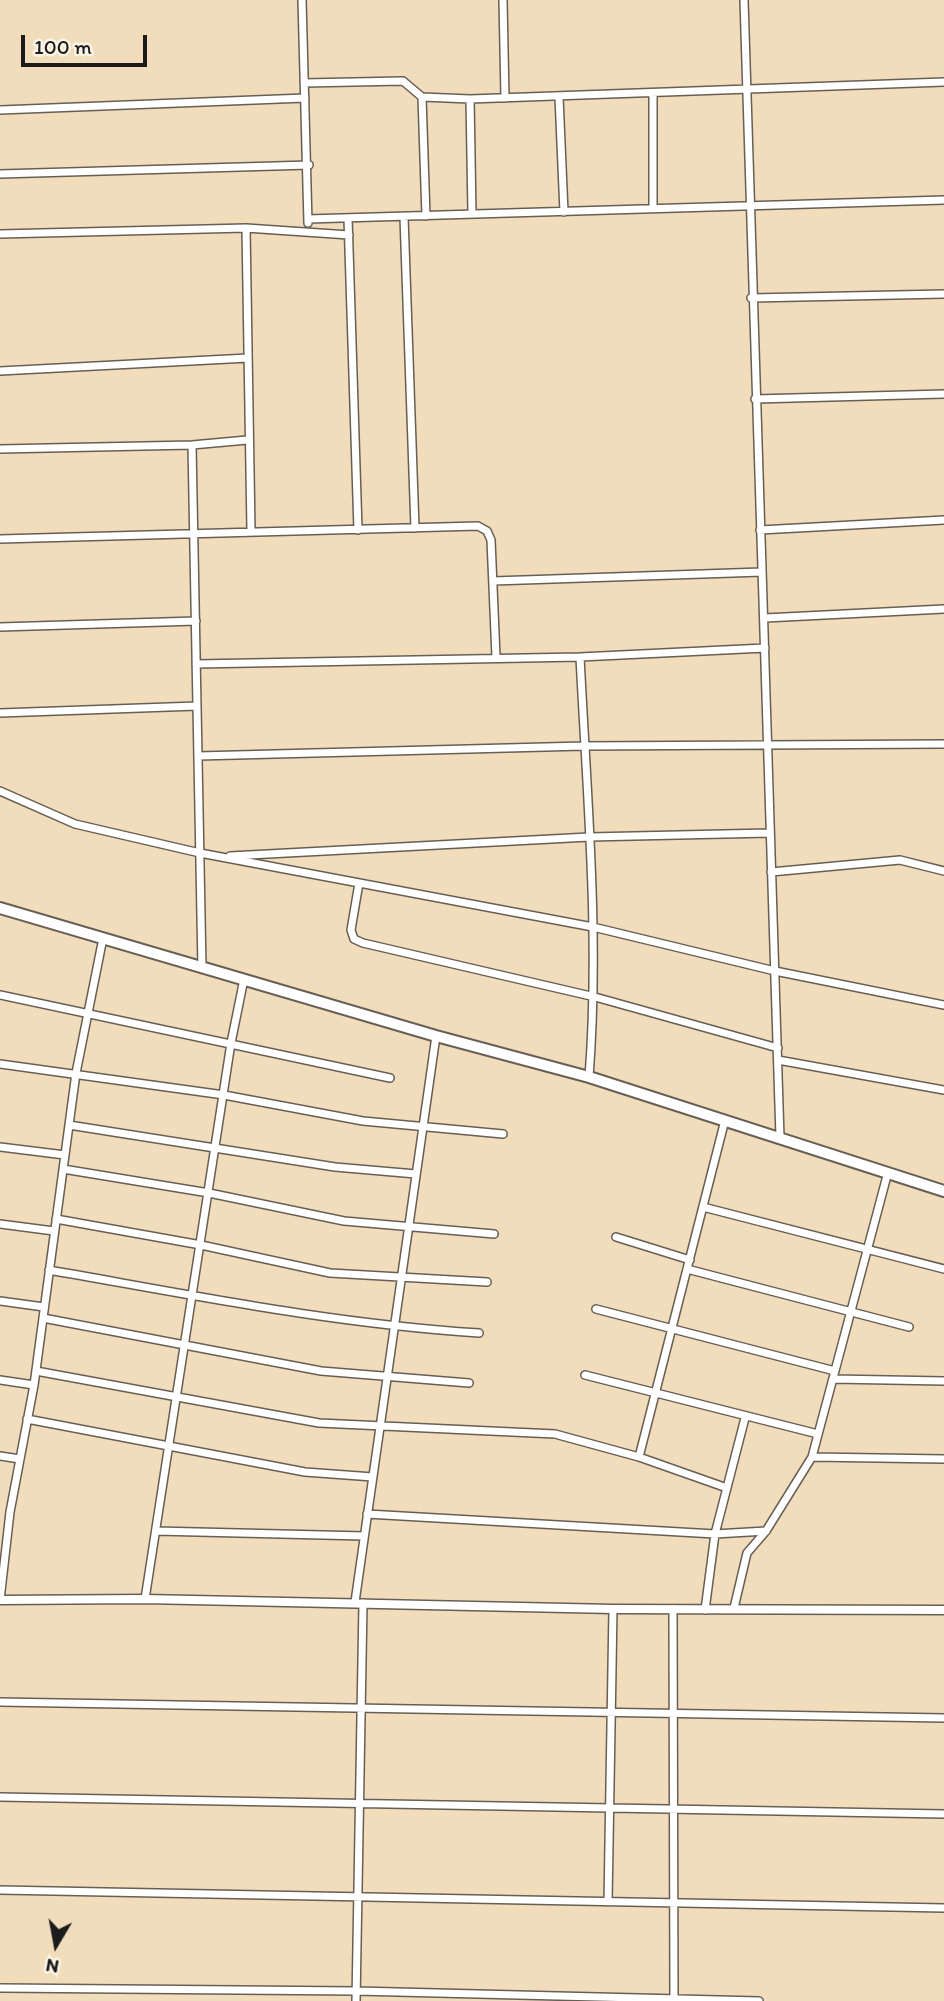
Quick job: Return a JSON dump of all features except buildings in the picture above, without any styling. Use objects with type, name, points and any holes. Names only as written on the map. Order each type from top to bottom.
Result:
[{"type":"main road","points":[[0,908],[436,1036],[589,1077],[944,1191]]},
{"type":"street","points":[[302,0],[309,165],[308,231]]},
{"type":"street","points":[[503,0],[505,98]]},
{"type":"street","points":[[744,0],[754,399],[765,618],[769,833],[780,1137]]},
{"type":"street","points":[[304,83],[402,81],[422,97],[470,99],[944,82]]},
{"type":"street","points":[[653,93],[653,208]]},
{"type":"street","points":[[422,97],[426,216]]},
{"type":"street","points":[[559,97],[564,212]]},
{"type":"street","points":[[0,110],[305,98]]},
{"type":"street","points":[[470,99],[472,214]]},
{"type":"street","points":[[0,174],[309,165]]},
{"type":"street","points":[[308,219],[944,200]]},
{"type":"street","points":[[404,217],[415,528]]},
{"type":"street","points":[[348,218],[358,530]]},
{"type":"street","points":[[0,234],[246,228],[349,235]]},
{"type":"street","points":[[246,228],[247,440],[251,531]]},
{"type":"street","points":[[751,298],[944,294]]},
{"type":"street","points":[[0,371],[248,358]]},
{"type":"street","points":[[754,399],[944,394]]},
{"type":"street","points":[[0,449],[192,445],[247,440]]},
{"type":"street","points":[[192,445],[202,968]]},
{"type":"street","points":[[761,530],[944,520]]},
{"type":"street","points":[[0,539],[478,526],[487,531],[491,540],[496,657]]},
{"type":"street","points":[[493,581],[762,572]]},
{"type":"street","points":[[765,618],[944,609]]},
{"type":"street","points":[[0,627],[195,621]]},
{"type":"street","points":[[196,664],[580,656],[765,648]]},
{"type":"street","points":[[580,656],[595,997],[589,1077]]},
{"type":"street","points":[[0,713],[197,706]]},
{"type":"street","points":[[198,756],[584,746],[944,744]]},
{"type":"street","points":[[0,791],[75,824],[200,853],[593,927],[775,971],[944,1005]]},
{"type":"street","points":[[219,857],[589,837],[769,833]]},
{"type":"street","points":[[771,872],[900,860],[944,872]]},
{"type":"street","points":[[359,883],[351,930],[354,939],[363,943],[595,997],[778,1048]]},
{"type":"street","points":[[103,938],[76,1073],[34,1385],[10,1512],[0,1600],[145,1599],[613,1609],[944,1611]]},
{"type":"street","points":[[145,1599],[231,1043],[244,979]]},
{"type":"street","points":[[0,995],[390,1078]]},
{"type":"street","points":[[356,2001],[362,1707],[359,1603],[364,1536],[436,1036]]},
{"type":"street","points":[[779,1060],[944,1090]]},
{"type":"street","points":[[0,1064],[224,1095],[363,1121],[503,1134]]},
{"type":"street","points":[[639,1457],[725,1120]]},
{"type":"street","points":[[69,1125],[216,1146],[335,1167],[416,1174]]},
{"type":"street","points":[[0,1147],[65,1156]]},
{"type":"street","points":[[63,1169],[209,1194],[344,1222],[409,1225],[494,1234]]},
{"type":"street","points":[[734,1608],[747,1553],[766,1531],[812,1457],[888,1172]]},
{"type":"street","points":[[703,1207],[944,1269]]},
{"type":"street","points":[[56,1219],[201,1245],[330,1273],[487,1283]]},
{"type":"street","points":[[0,1224],[54,1231]]},
{"type":"street","points":[[616,1237],[690,1260]]},
{"type":"street","points":[[687,1269],[909,1327]]},
{"type":"street","points":[[49,1270],[394,1328],[479,1333]]},
{"type":"street","points":[[0,1301],[44,1307]]},
{"type":"street","points":[[596,1309],[834,1375],[944,1381]]},
{"type":"street","points":[[43,1318],[321,1371],[469,1383]]},
{"type":"street","points":[[36,1371],[319,1423],[555,1434],[639,1457],[727,1488]]},
{"type":"street","points":[[585,1375],[745,1418],[818,1434]]},
{"type":"street","points":[[0,1380],[34,1385]]},
{"type":"street","points":[[705,1610],[715,1534],[745,1418]]},
{"type":"street","points":[[27,1419],[305,1472],[373,1477]]},
{"type":"street","points":[[0,1456],[20,1459]]},
{"type":"street","points":[[812,1457],[944,1459]]},
{"type":"street","points":[[0,1511],[10,1512]]},
{"type":"street","points":[[368,1514],[715,1534],[766,1531]]},
{"type":"street","points":[[156,1531],[364,1536]]},
{"type":"street","points":[[608,1902],[613,1609]]},
{"type":"street","points":[[673,1609],[674,2001]]},
{"type":"street","points":[[0,1702],[944,1718]]},
{"type":"street","points":[[0,1797],[361,1801],[944,1814]]},
{"type":"street","points":[[0,1890],[944,1908]]},
{"type":"street","points":[[0,1988],[357,1991],[674,2001],[759,2001]]}]
